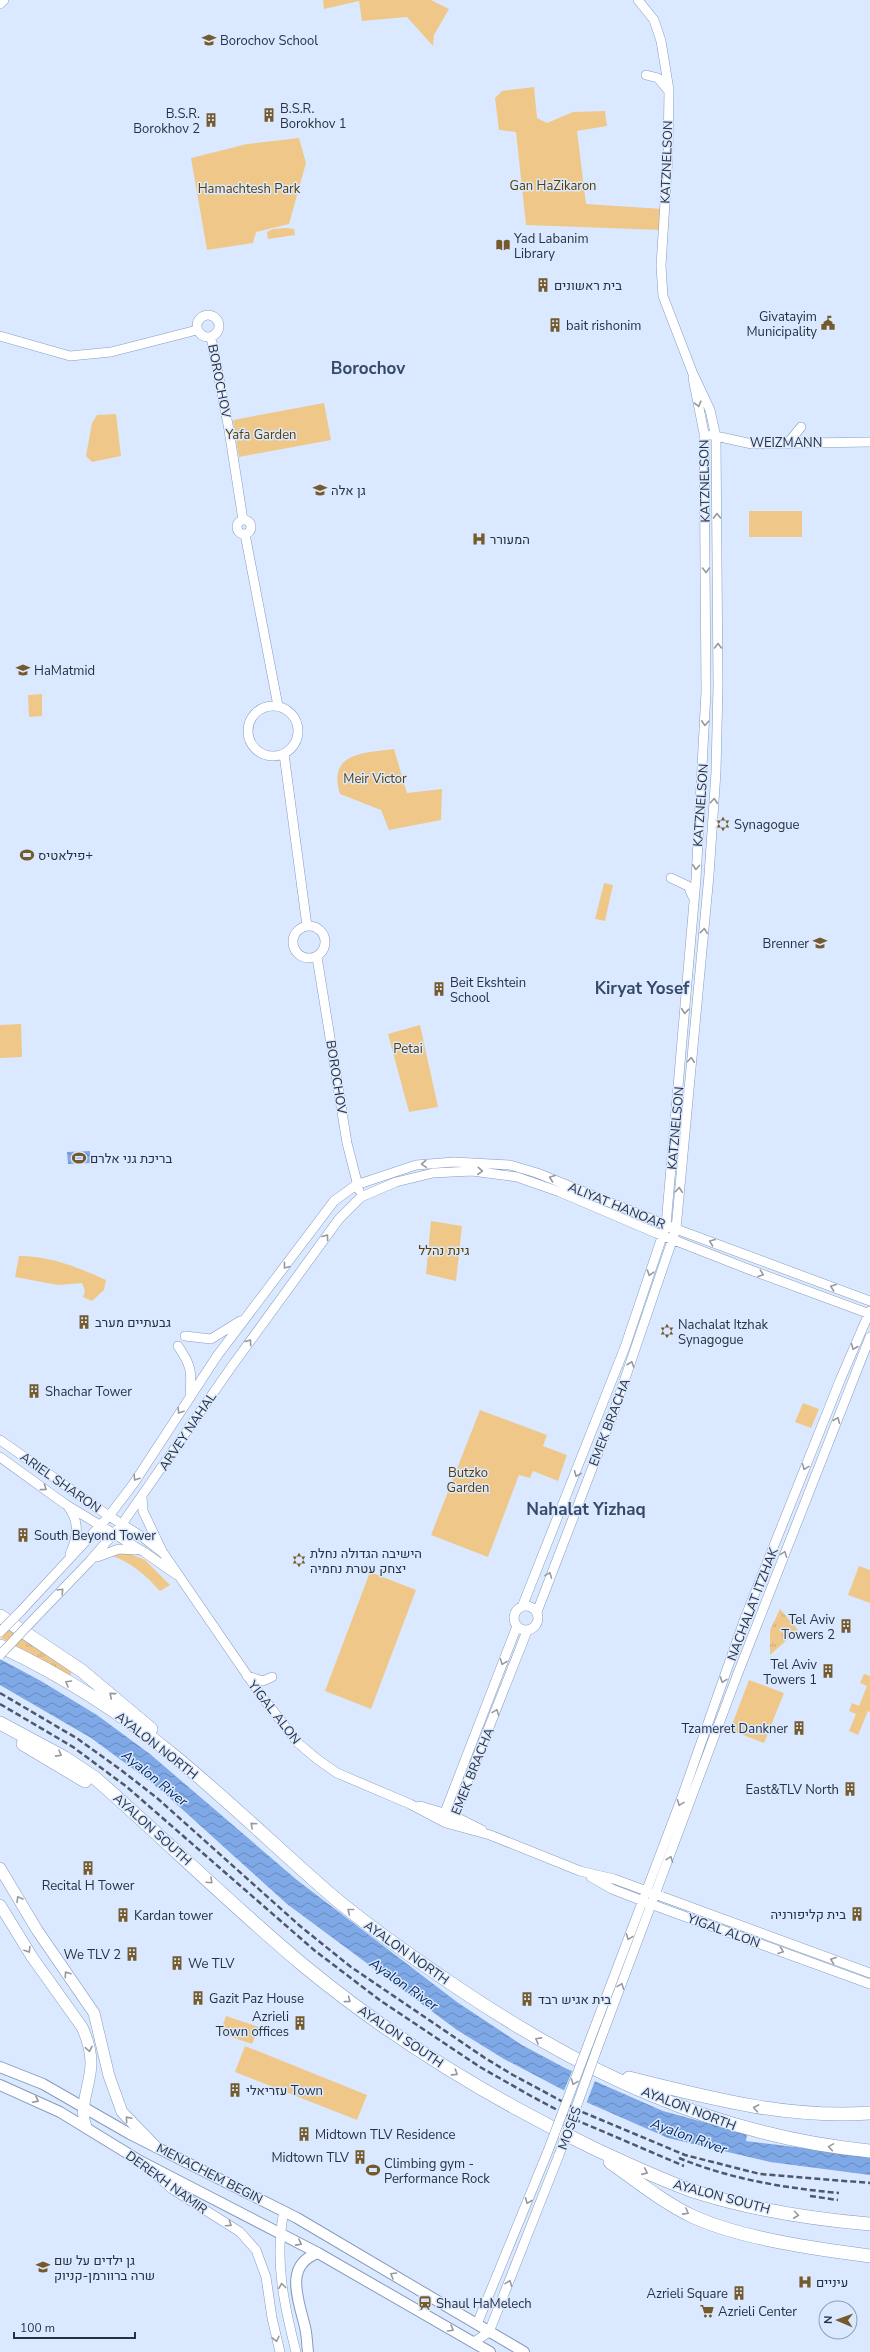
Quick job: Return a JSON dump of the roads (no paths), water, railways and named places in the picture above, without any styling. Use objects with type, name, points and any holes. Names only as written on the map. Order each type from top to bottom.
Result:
[{"type":"highway","points":[[0,1616],[45,1644],[94,1680],[160,1737],[212,1789]]},
{"type":"highway","name":"AYALON NORTH","points":[[0,1646],[47,1670],[107,1706],[159,1744],[329,1893],[395,1946],[520,2029],[598,2071],[688,2110],[739,2127],[805,2142],[870,2151]]},
{"type":"highway","name":"AYALON SOUTH","points":[[0,1723],[65,1758],[95,1778],[298,1960],[353,2004],[470,2082],[500,2100],[584,2143],[663,2180],[692,2190],[790,2214],[870,2224]]},
{"type":"highway","points":[[0,1732],[91,1784],[150,1826]]},
{"type":"highway","points":[[598,2071],[762,2109],[833,2114],[870,2113]]},
{"type":"highway","points":[[584,2143],[659,2197],[694,2217],[760,2236],[808,2247],[870,2256]]},
{"type":"main road","name":"MENACHEM BEGIN","points":[[0,1868],[37,1930],[94,2013],[111,2082],[122,2112],[156,2147],[284,2211],[524,2352]]},
{"type":"main road","points":[[0,1906],[32,1957],[82,2026],[91,2062],[83,2107],[86,2127]]},
{"type":"main road","name":"DEREKH NAMIR","points":[[0,2067],[43,2084],[156,2147]]},
{"type":"main road","name":"DEREKH NAMIR","points":[[0,2085],[33,2099],[86,2127],[140,2161]]},
{"type":"main road","name":"MENACHEM BEGIN","points":[[140,2161],[280,2233],[490,2352]]},
{"type":"main road","points":[[308,2352],[306,2329],[297,2293],[297,2276],[299,2267],[304,2260],[318,2254]]},
{"type":"street","points":[[0,4],[4,0]]},
{"type":"street","name":"KATZNELSON","points":[[638,0],[654,20],[661,40],[668,90],[661,283],[666,305],[693,374],[710,410],[716,437],[718,685],[716,772],[709,875],[676,1229]]},
{"type":"street","points":[[646,74],[658,78],[668,90]]},
{"type":"street","points":[[206,315],[212,316],[217,320],[219,327],[217,333],[212,337],[202,336],[197,330],[199,319],[206,315]]},
{"type":"street","points":[[0,336],[70,356],[110,352],[197,330]]},
{"type":"street","name":"BOROCHOV","points":[[212,337],[229,430],[243,520],[247,521],[251,526],[250,530],[245,534],[278,706]]},
{"type":"street","name":"KATZNELSON","points":[[663,1236],[666,1225],[694,902],[707,676],[704,433],[693,374]]},
{"type":"street","points":[[788,443],[801,427]]},
{"type":"street","name":"WEIZMANN","points":[[704,433],[716,437],[752,444],[870,442]]},
{"type":"street","points":[[270,705],[278,706],[290,712],[297,725],[296,741],[284,754],[268,756],[260,753],[252,744],[247,733],[251,718],[256,712],[270,705]]},
{"type":"street","points":[[284,754],[307,926]]},
{"type":"street","points":[[671,878],[688,886],[694,902]]},
{"type":"street","points":[[307,926],[316,927],[324,935],[324,947],[317,957],[306,959],[300,956],[293,945],[297,931],[307,926]]},
{"type":"street","name":"BOROCHOV","points":[[317,957],[347,1143],[356,1185],[361,1197]]},
{"type":"street","name":"ALIYAT HANOAR","points":[[356,1185],[416,1165],[454,1162],[510,1165],[537,1173],[676,1229],[870,1301]]},
{"type":"street","name":"ALIYAT HANOAR","points":[[361,1197],[396,1182],[433,1173],[486,1172],[517,1177],[547,1187],[672,1240],[869,1313]]},
{"type":"street","name":"ARVEY NAHAL","points":[[0,1632],[109,1516],[134,1483],[190,1395],[248,1315],[334,1201],[356,1185]]},
{"type":"street","name":"ARVEY NAHAL","points":[[0,1655],[89,1562],[122,1524],[293,1281],[339,1219],[361,1197]]},
{"type":"street","name":"EMEK BRACHA","points":[[537,1612],[616,1407],[676,1229]]},
{"type":"street","name":"EMEK BRACHA","points":[[522,1607],[607,1397],[663,1236]]},
{"type":"street","name":"NACHALAT ITZHAK","points":[[644,1896],[745,1618],[869,1313]]},
{"type":"street","points":[[185,1336],[211,1339],[248,1315]]},
{"type":"street","name":"NACHALAT ITZHAK","points":[[652,1904],[738,1673],[870,1337]]},
{"type":"street","points":[[178,1346],[189,1362],[191,1369],[190,1395]]},
{"type":"street","name":"ARIEL SHARON","points":[[0,1440],[122,1524]]},
{"type":"street","name":"ARIEL SHARON","points":[[0,1456],[65,1504],[114,1534]]},
{"type":"street","points":[[142,1497],[143,1511],[164,1554]]},
{"type":"street","points":[[65,1504],[74,1517],[77,1532],[67,1560]]},
{"type":"street","name":"YIGAL ALON","points":[[122,1524],[144,1538],[164,1554],[247,1676],[290,1734],[317,1759],[337,1773],[410,1804],[446,1823],[490,1835]]},
{"type":"street","name":"YIGAL ALON","points":[[114,1534],[144,1552],[178,1576]]},
{"type":"street","points":[[89,1562],[105,1553],[119,1549],[144,1552]]},
{"type":"street","points":[[522,1607],[530,1607],[537,1612],[537,1624],[527,1630],[517,1626],[515,1614],[522,1607]]},
{"type":"street","name":"EMEK BRACHA","points":[[446,1823],[445,1812],[517,1626]]},
{"type":"street","name":"EMEK BRACHA","points":[[446,1823],[454,1816],[527,1630]]},
{"type":"street","points":[[247,1676],[258,1680],[272,1678]]},
{"type":"street","name":"YIGAL ALON","points":[[410,1804],[445,1812],[490,1835],[580,1871],[612,1889],[644,1896],[656,1895],[870,1973]]},
{"type":"street","name":"YIGAL ALON","points":[[644,1896],[652,1904],[870,1984]]},
{"type":"street","name":"MOSES","points":[[477,2324],[548,2151],[644,1896]]},
{"type":"street","name":"MOSES","points":[[489,2332],[559,2155],[652,1904]]},
{"type":"street","name":"DEREKH NAMIR","points":[[140,2161],[172,2189],[227,2222],[252,2245],[261,2259],[266,2277],[272,2318],[280,2352]]},
{"type":"street","points":[[284,2211],[280,2233],[284,2297],[296,2352]]},
{"type":"street","points":[[474,2342],[489,2332]]},
{"type":"water","name":"בריכת גני אלרם","points":[[90,1151],[90,1163],[68,1164],[67,1152]]},
{"type":"water","name":"Ayalon River","points":[[0,1659],[41,1681],[97,1715],[150,1754],[297,1880],[457,2002],[522,2045],[565,2068],[663,2111],[747,2134],[746,2141],[870,2156],[870,2175],[770,2162],[668,2138],[586,2102],[504,2059],[457,2030],[287,1904],[162,1791],[136,1771],[91,1738],[0,1685]]},
{"type":"railway","points":[[0,1693],[78,1739],[121,1770],[157,1798],[300,1926],[351,1967],[485,2058],[513,2075],[580,2111],[685,2155],[760,2174],[870,2183]]},
{"type":"railway","points":[[0,1704],[73,1747],[127,1787],[314,1950],[381,2001],[480,2067],[531,2096],[576,2120],[684,2166]]},
{"type":"railway","points":[[679,2158],[718,2172],[758,2182],[839,2193]]},
{"type":"railway","points":[[810,2196],[838,2200]]},
{"type":"place","name":"Borochov School","points":[[209,40]]},
{"type":"place","name":"B.S.R. Borokhov 1","points":[[269,115]]},
{"type":"place","name":"B.S.R. Borokhov 2","points":[[211,120]]},
{"type":"place","name":"Yad Labanim Library","points":[[503,245]]},
{"type":"place","name":"בית ראשונים","points":[[543,285]]},
{"type":"place","name":"Givatayim Municipality","points":[[828,323]]},
{"type":"place","name":"bait rishonim","points":[[555,325]]},
{"type":"place","name":"גן אלה","points":[[320,490]]},
{"type":"place","name":"המעורר","points":[[479,539]]},
{"type":"place","name":"HaMatmid","points":[[23,670]]},
{"type":"place","name":"Synagogue","points":[[723,824]]},
{"type":"place","name":"פילאטיס+","points":[[27,855]]},
{"type":"place","name":"Brenner","points":[[820,943]]},
{"type":"place","name":"Beit Ekshtein School","points":[[439,989]]},
{"type":"place","name":"בריכת גני אלרם","points":[[79,1158]]},
{"type":"place","name":"גבעתיים מערב","points":[[84,1322]]},
{"type":"place","name":"Nachalat Itzhak Synagogue","points":[[667,1331]]},
{"type":"place","name":"Shachar Tower","points":[[34,1391]]},
{"type":"place","name":"South Beyond Tower","points":[[23,1535]]},
{"type":"place","name":"הישיבה הגדולה נחלת יצחק עטרת נחמיה","points":[[299,1560]]},
{"type":"place","name":"Tel Aviv Towers 2","points":[[846,1626]]},
{"type":"place","name":"Tel Aviv Towers 1","points":[[828,1671]]},
{"type":"place","name":"Tzameret Dankner","points":[[799,1728]]},
{"type":"place","name":"East&TLV North","points":[[850,1789]]},
{"type":"place","name":"Recital H Tower","points":[[88,1868]]},
{"type":"place","name":"בית קליפורניה","points":[[857,1914]]},
{"type":"place","name":"Kardan tower","points":[[123,1915]]},
{"type":"place","name":"We TLV 2","points":[[132,1954]]},
{"type":"place","name":"We TLV","points":[[177,1963]]},
{"type":"place","name":"Gazit Paz House","points":[[198,1998]]},
{"type":"place","name":"בית אגיש רבד","points":[[527,1999]]},
{"type":"place","name":"Azrieli Town offices","points":[[300,2023]]},
{"type":"place","name":"עזריאלי Town","points":[[235,2090]]},
{"type":"place","name":"Midtown TLV Residence","points":[[304,2134]]},
{"type":"place","name":"Midtown TLV","points":[[360,2157]]},
{"type":"place","name":"Climbing gym - Performance Rock","points":[[373,2170]]},
{"type":"place","name":"גן ילדים על שם שרה ברוורמן-קניוק","points":[[43,2267]]},
{"type":"place","name":"עיניים","points":[[805,2282]]},
{"type":"place","name":"Azrieli Square","points":[[739,2293]]},
{"type":"place","name":"Shaul HaMelech","points":[[425,2303]]},
{"type":"place","name":"Azrieli Center","points":[[707,2311]]},
{"type":"district","name":"Borochov","points":[[368,368]]},
{"type":"district","name":"Kiryat Yosef","points":[[642,988]]},
{"type":"district","name":"Nahalat Yizhaq","points":[[586,1509]]},
{"type":"park label","name":"Gan HaZikaron","points":[[553,185]]},
{"type":"park label","name":"Hamachtesh Park","points":[[249,188]]},
{"type":"park label","name":"Yafa Garden","points":[[261,434]]},
{"type":"park label","name":"Meir Victor","points":[[375,778]]},
{"type":"park label","name":"Petai","points":[[408,1048]]},
{"type":"park label","name":"גינת נהלל","points":[[444,1250]]},
{"type":"park label","name":"Butzko Garden","points":[[468,1480]]}]
